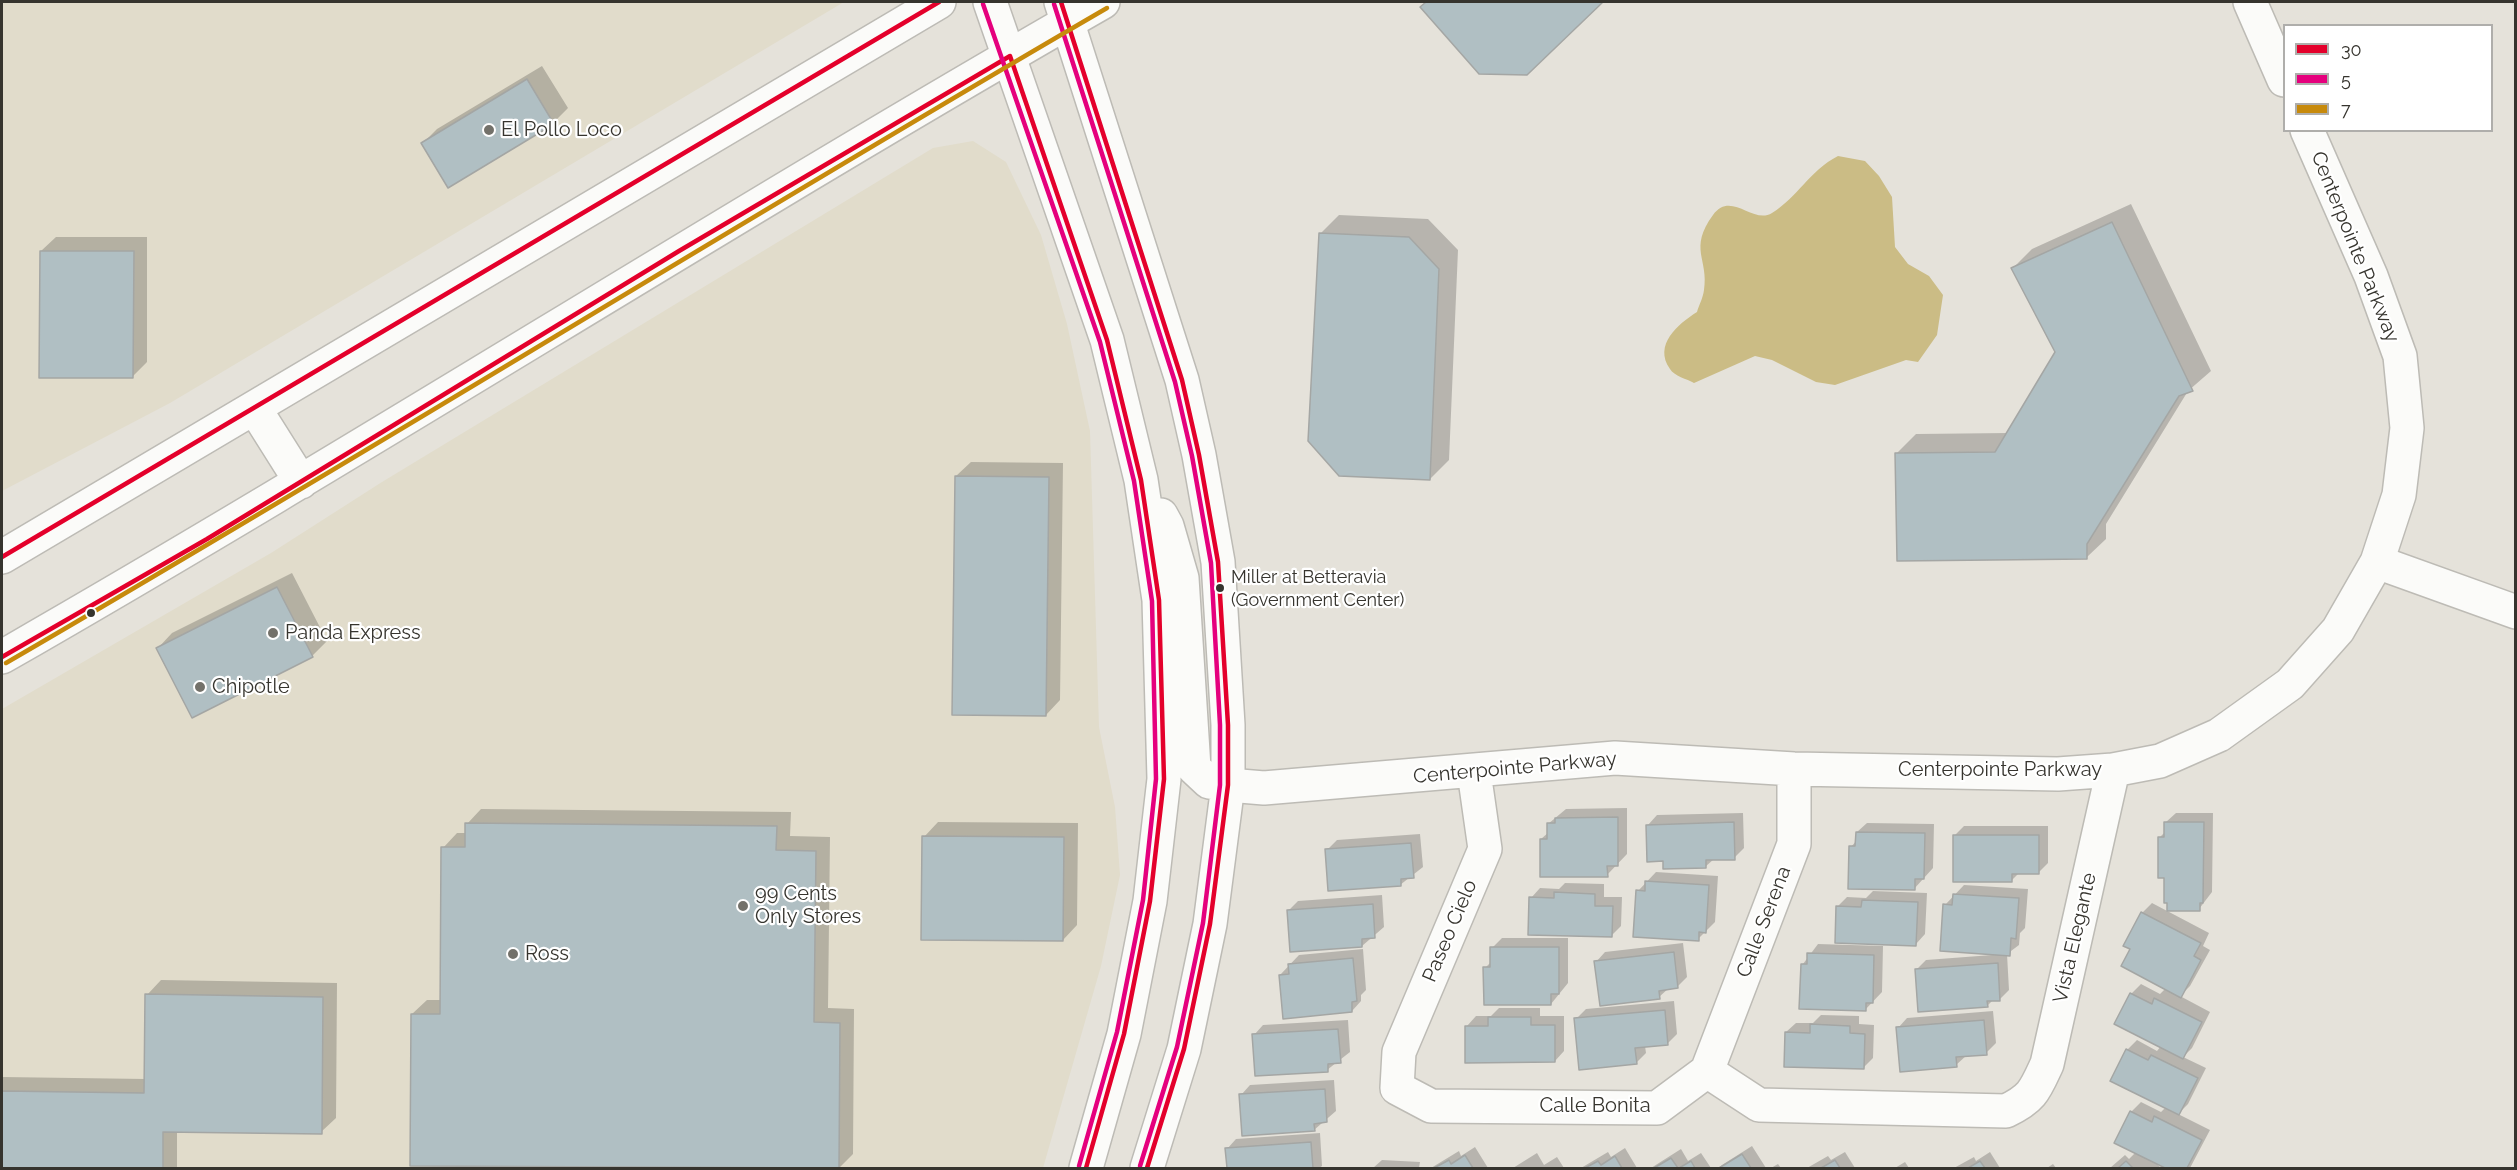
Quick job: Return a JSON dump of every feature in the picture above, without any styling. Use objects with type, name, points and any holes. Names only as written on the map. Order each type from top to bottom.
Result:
[{"type":"main road","points":[[2,557],[939,2]]},
{"type":"main road","points":[[990,2],[1107,340],[1141,480],[1159,600],[1164,778],[1150,901],[1126,1023],[1086,1168]]},
{"type":"main road","points":[[2,657],[207,539],[679,250],[1010,56],[1065,11],[1103,2]]},
{"type":"main road","points":[[2250,2],[2283,78]]},
{"type":"main road","points":[[1065,11],[1182,380],[1200,455],[1218,562],[1228,725],[1228,784],[1210,924],[1196,992],[1184,1048],[1147,1168]]},
{"type":"main road","name":"Centerpointe Parkway","points":[[1141,480],[1167,525],[1182,578],[1194,768],[1209,782],[1264,788],[1474,772],[1615,758],[1794,769],[2058,774],[2114,770],[2160,761],[2219,735],[2290,684],[2338,630],[2377,562],[2399,495],[2407,428],[2400,356],[2371,276],[2308,132]]},
{"type":"main road","points":[[255,409],[301,482]]},
{"type":"main road","points":[[2377,562],[2516,612]]},
{"type":"main road","name":"Calle Serena","points":[[1707,1071],[1794,844],[1794,769]]},
{"type":"main road","name":"Vista Elegante","points":[[1707,1071],[1759,1105],[2006,1111],[2026,1102],[2034,1094],[2047,1064],[2114,770]]},
{"type":"main road","name":"Paseo Cielo","points":[[1397,1088],[1399,1052],[1485,849],[1474,772]]},
{"type":"main road","name":"Calle Bonita","points":[[1397,1088],[1431,1106],[1657,1108],[1707,1071]]},
{"type":"shaded area","points":[[2,2],[844,2],[170,403],[2,491]]},
{"type":"shaded area","points":[[973,141],[1006,162],[1041,235],[1067,324],[1090,431],[1099,727],[1115,807],[1120,875],[1101,966],[1043,1168],[2,1168],[2,709],[271,553],[382,482],[933,148]]},
{"type":"shaded area","points":[[1838,156],[1865,161],[1879,176],[1892,197],[1895,247],[1908,264],[1929,276],[1943,295],[1937,335],[1918,362],[1906,360],[1835,385],[1816,382],[1772,360],[1755,356],[1694,383],[1674,374],[1664,352],[1670,336],[1697,312],[1705,279],[1700,245],[1713,215],[1720,208],[1727,206],[1757,215],[1765,216],[1772,213],[1819,169]]},
{"type":"building","points":[[1426,2],[1603,2],[1527,75],[1479,74],[1420,7]]},
{"type":"building","points":[[527,79],[554,124],[448,188],[421,143]]},
{"type":"building","points":[[2112,222],[2193,391],[2179,396],[2087,544],[2087,559],[1897,561],[1895,453],[1995,452],[2055,352],[2011,268]]},
{"type":"building","points":[[1319,233],[1409,237],[1439,269],[1430,480],[1339,476],[1308,441]]},
{"type":"building","points":[[40,251],[134,251],[133,378],[39,378]]},
{"type":"building","points":[[955,476],[1049,477],[1046,716],[952,715]]},
{"type":"building","points":[[277,587],[313,657],[192,718],[156,648]]},
{"type":"building","points":[[1618,817],[1618,866],[1607,866],[1608,877],[1540,877],[1540,839],[1547,839],[1547,823],[1555,823],[1555,818]]},
{"type":"building","points":[[1734,822],[1735,860],[1706,860],[1706,868],[1663,869],[1663,861],[1647,862],[1646,825]]},
{"type":"building","points":[[2164,822],[2204,822],[2203,903],[2200,903],[2200,911],[2167,911],[2167,903],[2164,903],[2164,878],[2158,878],[2158,837],[2164,837]]},
{"type":"building","points":[[465,823],[777,826],[776,850],[816,851],[814,1022],[840,1023],[839,1168],[410,1166],[411,1014],[440,1014],[441,847],[465,847]]},
{"type":"building","points":[[1856,832],[1925,833],[1924,879],[1915,879],[1915,890],[1848,889],[1849,846],[1855,846]]},
{"type":"building","points":[[1953,835],[2039,835],[2039,874],[2012,874],[2012,882],[1953,882]]},
{"type":"building","points":[[922,836],[1064,837],[1063,941],[921,940]]},
{"type":"building","points":[[1411,843],[1414,878],[1401,879],[1401,886],[1328,891],[1325,849]]},
{"type":"building","points":[[1645,881],[1709,885],[1706,933],[1699,932],[1699,941],[1633,937],[1636,890],[1645,891]]},
{"type":"building","points":[[1554,892],[1595,894],[1595,906],[1613,906],[1612,937],[1528,935],[1529,897],[1554,898]]},
{"type":"building","points":[[1953,894],[2019,898],[2016,939],[2011,938],[2010,956],[1940,951],[1943,904],[1952,905]]},
{"type":"building","points":[[1862,900],[1918,902],[1916,946],[1835,943],[1836,906],[1861,907]]},
{"type":"building","points":[[1373,904],[1375,938],[1362,939],[1362,947],[1290,952],[1287,910]]},
{"type":"building","points":[[2141,912],[2201,943],[2194,956],[2201,960],[2181,998],[2121,966],[2130,949],[2123,946]]},
{"type":"building","points":[[1490,947],[1559,947],[1559,994],[1551,994],[1551,1005],[1484,1005],[1483,967],[1490,967]]},
{"type":"building","points":[[1674,952],[1678,988],[1659,991],[1660,999],[1600,1006],[1594,961]]},
{"type":"building","points":[[1807,953],[1874,955],[1873,1003],[1866,1003],[1866,1011],[1799,1009],[1801,964],[1807,964]]},
{"type":"building","points":[[1353,958],[1357,1001],[1352,1002],[1352,1012],[1283,1019],[1279,975],[1289,974],[1288,964]]},
{"type":"building","points":[[1998,963],[2000,1001],[1987,1001],[1988,1007],[1918,1012],[1915,969]]},
{"type":"building","points":[[2130,993],[2152,1004],[2154,998],[2202,1022],[2183,1059],[2114,1024]]},
{"type":"building","points":[[145,994],[323,997],[322,1134],[163,1132],[163,1168],[2,1168],[2,1091],[144,1093]]},
{"type":"building","points":[[1665,1010],[1668,1045],[1635,1048],[1637,1064],[1579,1070],[1574,1018]]},
{"type":"building","points":[[1488,1017],[1531,1017],[1531,1025],[1555,1025],[1555,1062],[1465,1063],[1465,1026],[1488,1026]]},
{"type":"building","points":[[1984,1020],[1987,1055],[1956,1057],[1957,1067],[1900,1072],[1896,1027]]},
{"type":"building","points":[[1810,1024],[1850,1026],[1850,1033],[1865,1034],[1864,1069],[1784,1067],[1785,1032],[1810,1033]]},
{"type":"building","points":[[1338,1029],[1341,1063],[1328,1064],[1328,1072],[1255,1076],[1252,1034]]},
{"type":"building","points":[[2126,1049],[2148,1060],[2151,1055],[2198,1078],[2179,1115],[2110,1081]]},
{"type":"building","points":[[1325,1089],[1327,1122],[1314,1124],[1315,1131],[1242,1136],[1239,1094]]},
{"type":"building","points":[[2130,1111],[2152,1122],[2154,1116],[2202,1140],[2187,1168],[2165,1168],[2114,1143]]},
{"type":"building","points":[[1311,1142],[1313,1168],[1227,1168],[1225,1148]]},
{"type":"building","points":[[1742,1154],[1751,1168],[1719,1168]]},
{"type":"building","points":[[1465,1155],[1473,1168],[1434,1168],[1449,1160],[1451,1164]]},
{"type":"building","points":[[1615,1156],[1622,1168],[1585,1168],[1598,1161],[1601,1165]]},
{"type":"building","points":[[1671,1158],[1678,1168],[1654,1168]]},
{"type":"building","points":[[1835,1160],[1840,1168],[1821,1168]]},
{"type":"building","points":[[1691,1161],[1695,1168],[1679,1168]]},
{"type":"building","points":[[1980,1161],[1985,1168],[1968,1168]]},
{"type":"building","points":[[2126,1161],[2133,1168],[2118,1168]]},
{"type":"transit line","name":"30","points":[[2,557],[939,2]]},
{"type":"transit line","name":"30","points":[[1061,2],[1182,380],[1199,455],[1218,562],[1228,725],[1228,785],[1210,924],[1184,1049],[1147,1168]]},
{"type":"transit line","name":"5","points":[[983,4],[1100,342],[1134,481],[1152,601],[1156,779],[1143,900],[1117,1032],[1079,1166]]},
{"type":"transit line","name":"5","points":[[1054,4],[1175,382],[1192,456],[1211,563],[1220,725],[1220,785],[1203,923],[1177,1047],[1140,1166]]},
{"type":"transit line","name":"7","points":[[6,663],[282,501],[1107,8]]},
{"type":"transit line","name":"30","points":[[2,657],[207,539],[679,251],[1010,56],[1107,340],[1141,480],[1159,600],[1164,779],[1150,901],[1124,1034],[1086,1168]]},
{"type":"place","name":"El Pollo Loco","points":[[489,130]]},
{"type":"place","name":"Miller at Betteravia (Government Center)","points":[[1220,588]]},
{"type":"place","name":"Panda Express","points":[[273,633]]},
{"type":"place","name":"Chipotle","points":[[200,687]]},
{"type":"place","name":"99 Cents Only Stores","points":[[743,906]]},
{"type":"place","name":"Ross","points":[[513,954]]}]
